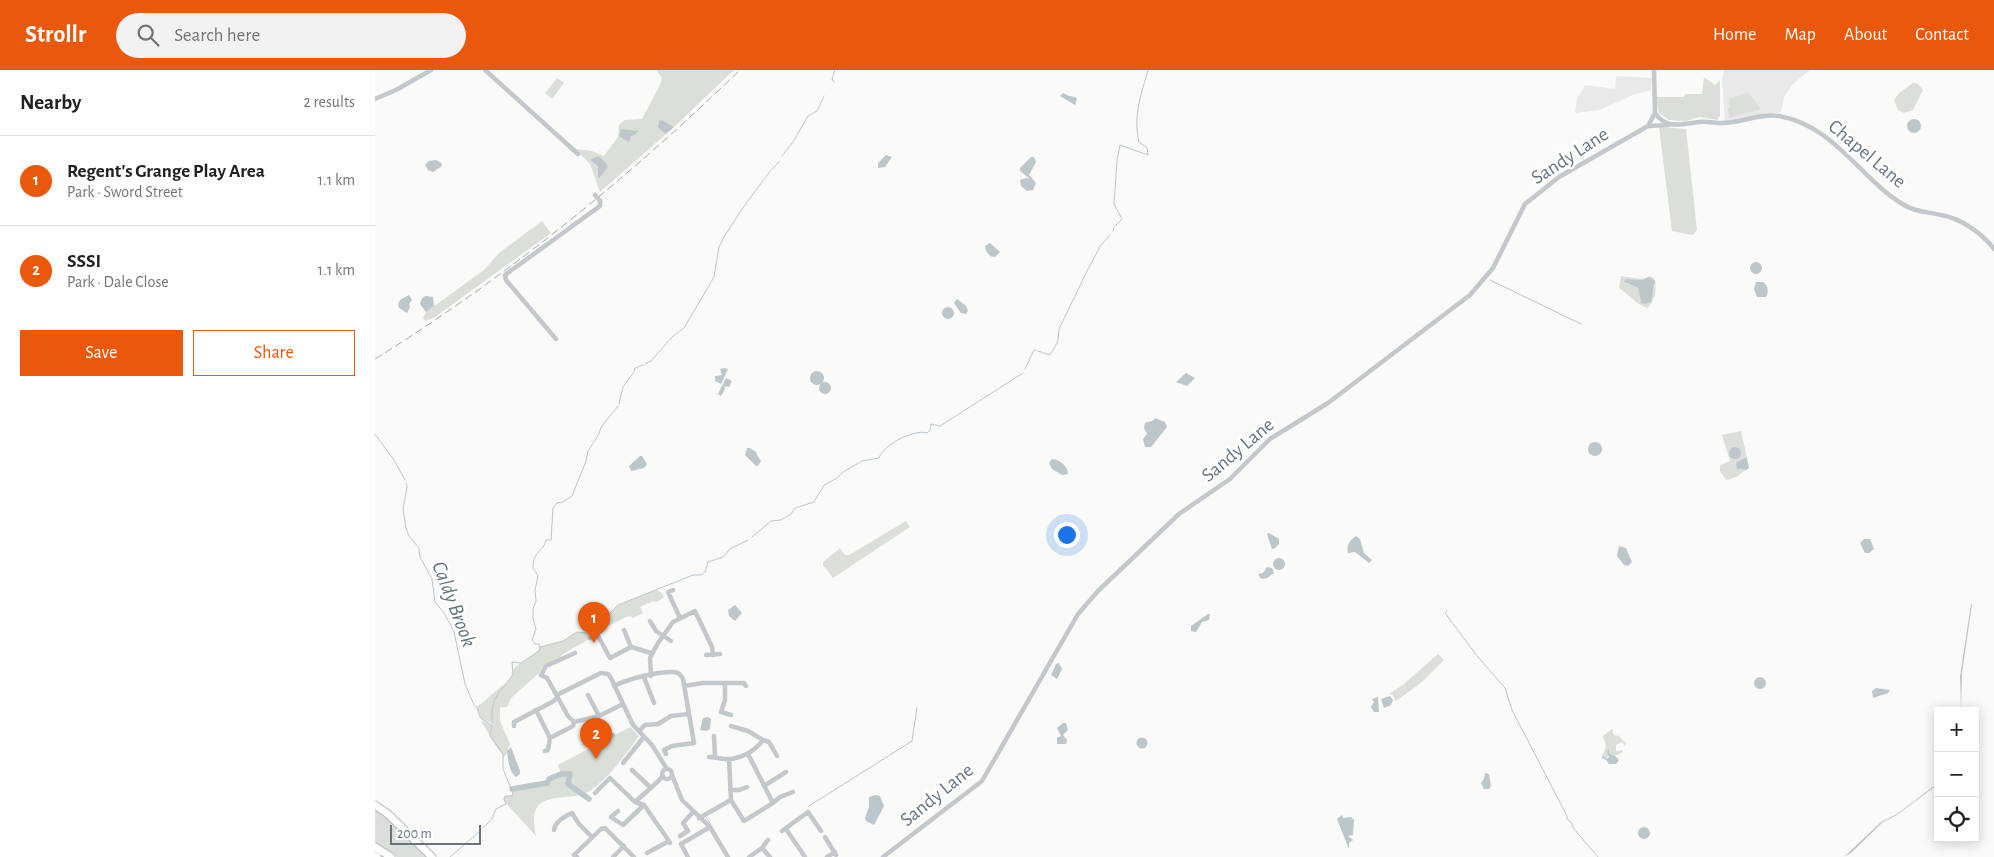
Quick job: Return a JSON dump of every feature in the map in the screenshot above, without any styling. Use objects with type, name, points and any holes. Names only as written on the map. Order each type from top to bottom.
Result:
[{"type":"highway","points":[[375,806],[388,814],[432,857]]},
{"type":"highway","points":[[375,847],[391,857]]},
{"type":"street","points":[[375,99],[396,90],[431,70]]},
{"type":"street","points":[[485,70],[577,154]]},
{"type":"street","points":[[1648,126],[1655,113],[1654,70]]},
{"type":"street","points":[[1655,113],[1665,123],[1671,125]]},
{"type":"street","name":"Chapel Lane","points":[[1648,126],[1683,125],[1701,122],[1723,123],[1771,116],[1783,117],[1830,138],[1870,177],[1904,205],[1917,210],[1947,216],[1979,234],[1994,249]]},
{"type":"street","name":"Sandy Lane","points":[[883,857],[983,781],[1078,614],[1098,591],[1179,514],[1230,478],[1270,439],[1327,403],[1470,295],[1493,268],[1525,204],[1559,177],[1648,126]]},
{"type":"street","points":[[556,339],[507,280],[505,275],[600,206],[600,201],[595,194]]},
{"type":"street","points":[[673,590],[666,593],[680,618]]},
{"type":"street","points":[[651,676],[649,663],[651,653],[673,622],[697,610],[712,646],[713,655]]},
{"type":"street","points":[[650,621],[663,636],[671,641]]},
{"type":"street","points":[[590,638],[603,629]]},
{"type":"street","points":[[626,631],[631,647]]},
{"type":"street","points":[[597,634],[605,653],[611,660],[631,647],[651,653]]},
{"type":"street","points":[[574,722],[557,698],[547,678],[541,675],[546,666],[575,653]]},
{"type":"street","points":[[706,655],[720,654]]},
{"type":"street","points":[[513,722],[554,701],[559,694],[601,673],[608,674],[633,725],[652,745],[668,779],[672,778]]},
{"type":"street","points":[[614,686],[627,680],[677,673],[683,679],[694,746],[672,746],[664,751]]},
{"type":"street","points":[[644,677],[655,699]]},
{"type":"street","points":[[725,683],[725,700],[719,712],[731,716]]},
{"type":"street","points":[[684,686],[744,683]]},
{"type":"street","points":[[588,695],[599,716]]},
{"type":"street","points":[[550,738],[573,726],[574,722],[591,719],[623,704]]},
{"type":"street","points":[[537,710],[550,738],[548,751]]},
{"type":"street","points":[[639,731],[645,725],[658,724],[671,716],[688,714]]},
{"type":"street","points":[[591,719],[594,746],[613,734]]},
{"type":"street","points":[[731,726],[747,731],[769,742],[777,756]]},
{"type":"street","points":[[623,763],[644,737]]},
{"type":"street","points":[[713,738],[715,757]]},
{"type":"street","points":[[709,757],[729,759],[748,754],[763,740]]},
{"type":"street","points":[[748,754],[773,803]]},
{"type":"street","points":[[729,759],[731,800],[745,823],[790,792]]},
{"type":"street","points":[[632,770],[650,787]]},
{"type":"street","points":[[664,772],[671,771],[672,778],[682,800],[710,827],[728,857]]},
{"type":"street","points":[[635,802],[650,787],[657,784],[664,772]]},
{"type":"street","points":[[764,786],[786,772]]},
{"type":"street","points":[[595,793],[610,778],[615,780],[635,802],[644,805],[669,842],[648,850]]},
{"type":"street","points":[[730,790],[745,787]]},
{"type":"street","points":[[699,818],[731,800]]},
{"type":"street","points":[[617,811],[611,817],[623,825],[628,824],[644,805]]},
{"type":"street","points":[[805,857],[784,830],[808,810],[821,831]]},
{"type":"street","points":[[553,827],[572,811],[579,824],[592,837]]},
{"type":"street","points":[[680,836],[688,831],[683,823],[693,812]]},
{"type":"street","points":[[688,857],[679,846],[710,827]]},
{"type":"street","points":[[574,856],[592,837],[605,828],[634,857]]},
{"type":"street","points":[[825,837],[835,853],[827,857]]},
{"type":"street","points":[[749,857],[762,848],[768,840]]},
{"type":"street","points":[[613,857],[624,846]]},
{"type":"street","points":[[762,848],[770,857]]},
{"type":"shaded area","points":[[656,70],[734,70],[674,127],[664,121],[658,128],[666,134],[600,192],[590,164],[575,149],[592,151],[604,156],[618,137],[619,125],[625,120],[642,119],[662,78]]},
{"type":"shaded area","points":[[1724,70],[1810,70],[1792,85],[1784,97],[1781,112],[1725,122],[1722,79]]},
{"type":"shaded area","points":[[1616,76],[1652,78],[1651,90],[1633,95],[1600,110],[1575,113],[1577,99],[1585,85],[1615,89]]},
{"type":"shaded area","points":[[1704,77],[1715,85],[1720,80],[1720,116],[1717,120],[1699,117],[1686,121],[1669,120],[1659,113],[1655,97],[1684,97],[1685,94],[1702,94]]},
{"type":"shaded area","points":[[557,78],[564,83],[552,99],[545,93]]},
{"type":"shaded area","points":[[1913,83],[1918,84],[1923,90],[1913,110],[1904,113],[1898,110],[1894,100],[1899,93]]},
{"type":"shaded area","points":[[1748,92],[1761,109],[1729,118],[1729,99]]},
{"type":"shaded area","points":[[1063,93],[1077,99],[1075,105],[1060,96]]},
{"type":"shaded area","points":[[1914,119],[1919,121],[1921,126],[1919,131],[1914,133],[1909,131],[1907,126],[1909,121]]},
{"type":"shaded area","points":[[662,120],[674,127],[666,134],[658,128],[659,121]]},
{"type":"shaded area","points":[[1659,127],[1686,129],[1697,230],[1693,235],[1672,231]]},
{"type":"shaded area","points":[[621,129],[638,131],[631,136],[629,142],[619,136]]},
{"type":"shaded area","points":[[886,155],[892,157],[885,167],[878,168],[878,163]]},
{"type":"shaded area","points":[[598,156],[608,167],[598,178],[598,166],[590,160]]},
{"type":"shaded area","points":[[1031,157],[1034,157],[1036,162],[1029,175],[1036,183],[1033,190],[1027,191],[1021,186],[1020,180],[1030,179],[1020,171],[1020,168]]},
{"type":"shaded area","points":[[436,160],[442,166],[433,172],[428,170],[425,165],[429,161]]},
{"type":"shaded area","points":[[542,221],[551,233],[435,317],[426,321],[423,318],[426,312],[484,270],[499,253]]},
{"type":"shaded area","points":[[990,243],[1000,252],[995,257],[986,250],[985,246]]},
{"type":"shaded area","points":[[1758,262],[1761,263],[1761,273],[1754,274],[1751,273],[1750,266],[1751,263]]},
{"type":"shaded area","points":[[1621,276],[1641,279],[1650,276],[1655,279],[1656,287],[1655,294],[1648,308],[1636,302],[1619,288]],"holes":[[[1647,277],[1655,284],[1653,293],[1641,302],[1638,288],[1625,283],[1626,279],[1642,280]]]},
{"type":"shaded area","points":[[1649,277],[1655,281],[1651,302],[1644,304],[1641,302],[1638,288],[1624,282],[1626,279],[1642,280]]},
{"type":"shaded area","points":[[1756,282],[1763,282],[1766,285],[1768,291],[1766,297],[1757,297],[1754,289]]},
{"type":"shaded area","points":[[409,295],[412,300],[407,313],[399,308],[398,304],[400,300]]},
{"type":"shaded area","points":[[426,296],[433,297],[434,306],[426,312],[420,304],[422,298]]},
{"type":"shaded area","points":[[957,299],[966,306],[968,311],[966,314],[961,313],[954,303]]},
{"type":"shaded area","points":[[946,307],[950,307],[954,313],[950,319],[946,319],[942,315],[942,311]]},
{"type":"shaded area","points":[[720,369],[728,369],[721,384],[715,381],[715,376],[722,375]]},
{"type":"shaded area","points":[[817,371],[822,373],[824,378],[822,383],[817,385],[812,383],[810,378],[812,373]]},
{"type":"shaded area","points":[[1186,373],[1195,378],[1187,386],[1176,382]]},
{"type":"shaded area","points":[[726,378],[732,381],[729,387],[724,386],[725,389],[721,396],[718,394]]},
{"type":"shaded area","points":[[823,382],[827,382],[831,388],[827,394],[823,394],[819,390],[819,386]]},
{"type":"shaded area","points":[[1155,418],[1165,422],[1167,427],[1151,447],[1145,447],[1143,439],[1147,434],[1144,428],[1145,423]]},
{"type":"shaded area","points":[[1741,431],[1747,458],[1745,458],[1739,470],[1746,470],[1736,477],[1726,480],[1720,471],[1720,465],[1730,461],[1722,435]]},
{"type":"shaded area","points":[[1592,442],[1598,442],[1602,449],[1598,456],[1592,456],[1588,452],[1588,446]]},
{"type":"shaded area","points":[[1733,447],[1737,447],[1741,453],[1737,459],[1733,459],[1729,455],[1729,451]]},
{"type":"shaded area","points":[[747,448],[756,452],[761,461],[758,466],[745,455]]},
{"type":"shaded area","points":[[642,456],[647,464],[644,468],[631,471],[629,466]]},
{"type":"shaded area","points":[[1747,458],[1749,468],[1746,470],[1737,469],[1736,463]]},
{"type":"shaded area","points":[[1052,459],[1063,463],[1068,474],[1062,475],[1052,469],[1049,463]]},
{"type":"shaded area","points":[[906,521],[910,527],[833,578],[823,565],[823,562],[840,548],[845,555],[849,555]]},
{"type":"shaded area","points":[[1269,533],[1279,539],[1279,544],[1272,549],[1267,534]]},
{"type":"shaded area","points":[[1356,536],[1360,539],[1364,553],[1372,560],[1369,563],[1355,552],[1348,553],[1349,543]]},
{"type":"shaded area","points":[[1864,539],[1870,539],[1874,549],[1869,553],[1865,553],[1860,543]]},
{"type":"shaded area","points":[[1619,546],[1626,548],[1632,562],[1628,566],[1624,565],[1617,556]]},
{"type":"shaded area","points":[[1277,558],[1281,558],[1285,564],[1281,570],[1277,570],[1273,566],[1273,562]]},
{"type":"shaded area","points":[[1267,567],[1272,568],[1274,573],[1267,578],[1261,579],[1258,574],[1263,573]]},
{"type":"shaded area","points":[[656,590],[662,593],[664,597],[640,607],[643,613],[633,618],[630,616],[626,617],[588,636],[589,639],[563,654],[556,661],[543,666],[538,674],[511,698],[507,707],[500,707],[500,721],[510,744],[503,758],[503,754],[481,721],[492,725],[492,723],[482,720],[476,707],[507,682],[513,674],[513,670],[536,653],[540,647],[563,641],[577,632],[587,633],[618,605]]},
{"type":"shaded area","points":[[1972,604],[1962,673],[1961,707],[1960,676]]},
{"type":"shaded area","points":[[735,605],[742,613],[735,621],[729,616],[728,610]]},
{"type":"shaded area","points":[[1210,614],[1209,620],[1202,622],[1196,632],[1191,631],[1191,626]]},
{"type":"shaded area","points":[[1438,654],[1444,660],[1422,682],[1396,701],[1392,694],[1389,694],[1404,684]]},
{"type":"shaded area","points":[[1059,663],[1062,669],[1057,679],[1051,675],[1056,664]]},
{"type":"shaded area","points":[[1758,677],[1762,677],[1766,683],[1762,689],[1758,689],[1754,685],[1754,681]]},
{"type":"shaded area","points":[[1876,688],[1890,690],[1888,693],[1873,698],[1872,691]]},
{"type":"shaded area","points":[[1390,696],[1393,700],[1391,705],[1384,708],[1381,699]]},
{"type":"shaded area","points":[[1378,697],[1379,712],[1374,712],[1371,707],[1374,702],[1372,699]]},
{"type":"shaded area","points":[[708,717],[711,719],[710,729],[706,731],[700,730],[703,718]]},
{"type":"shaded area","points":[[1066,723],[1068,730],[1063,735],[1067,740],[1066,744],[1057,744],[1057,738],[1061,736],[1057,728]]},
{"type":"shaded area","points":[[630,727],[639,736],[604,779],[590,791],[581,795],[550,799],[536,809],[534,820],[536,836],[504,801],[505,796],[512,795],[512,789],[547,783],[549,779],[561,774],[558,765]]},
{"type":"shaded area","points":[[1612,729],[1614,735],[1619,736],[1626,743],[1625,746],[1622,742],[1616,745],[1616,751],[1622,750],[1623,752],[1615,756],[1610,754],[1610,750],[1607,759],[1603,755],[1606,746],[1603,736]]},
{"type":"shaded area","points":[[1142,737],[1148,743],[1142,749],[1136,743]]},
{"type":"shaded area","points":[[511,747],[520,771],[520,774],[516,777],[510,769],[508,761],[507,751]]},
{"type":"shaded area","points":[[1608,749],[1610,754],[1619,760],[1616,764],[1609,764],[1602,758],[1602,755],[1607,759],[1609,757]]},
{"type":"shaded area","points":[[1485,773],[1489,774],[1491,786],[1489,789],[1484,789],[1481,783]]},
{"type":"shaded area","points":[[1934,786],[1897,815],[1883,822],[1852,852],[1844,857],[1881,822],[1897,814]]},
{"type":"shaded area","points":[[880,796],[884,806],[874,825],[866,821],[865,818],[869,807],[869,797]]},
{"type":"shaded area","points":[[375,809],[387,818],[427,857],[397,857],[375,844]]},
{"type":"shaded area","points":[[1342,815],[1343,818],[1351,817],[1354,820],[1353,835],[1348,836],[1353,840],[1349,843],[1349,849],[1337,819]]},
{"type":"shaded area","points":[[1644,827],[1650,833],[1644,839],[1638,833]]},
{"type":"waterway","points":[[834,82],[832,79],[835,70]]},
{"type":"waterway","points":[[1113,231],[1114,227],[1122,219],[1114,204],[1120,145],[1148,155],[1147,148],[1139,142],[1137,132],[1137,114],[1148,70]]},
{"type":"waterway","points":[[782,156],[793,142],[808,116],[817,111],[824,96]]},
{"type":"waterway","points":[[645,364],[651,361],[672,337],[684,328],[714,277],[719,247],[725,235],[747,202],[779,162]]},
{"type":"waterway","points":[[1038,351],[1050,355],[1058,341],[1059,329],[1088,269],[1101,245],[1110,235]]},
{"type":"waterway","points":[[1490,280],[1581,324]]},
{"type":"waterway","points":[[1025,369],[1034,350],[1036,350]]},
{"type":"waterway","points":[[619,404],[623,387],[635,368],[643,365]]},
{"type":"waterway","points":[[752,537],[771,521],[781,520],[791,514],[795,508],[814,502],[824,485],[837,478],[843,472],[862,461],[879,458],[893,443],[907,435],[921,432],[927,433],[930,430],[931,424],[940,426],[1023,373]]},
{"type":"waterway","points":[[492,723],[493,706],[497,696],[513,674],[512,662],[521,663],[540,650],[539,644],[535,644],[532,640],[536,629],[533,609],[536,601],[535,590],[538,576],[533,568],[533,562],[546,540],[551,540],[553,508],[557,503],[563,502],[572,496],[588,451],[599,434],[601,427],[618,406]]},
{"type":"waterway","name":"Caldy Brook","points":[[375,434],[394,460],[405,480]]},
{"type":"waterway","name":"Caldy Brook","points":[[406,483],[403,509],[406,528],[409,536],[419,548],[420,557],[432,579],[435,602],[444,613],[454,632],[465,684],[474,705],[482,719],[492,725],[490,736],[503,754],[503,769],[513,793],[512,796],[505,796],[506,804],[496,809],[492,819],[483,828]]},
{"type":"waterway","points":[[540,647],[563,641],[577,632],[587,633],[595,628],[618,605],[693,575],[701,575],[705,572],[708,562],[723,557],[730,549],[748,540]]},
{"type":"waterway","points":[[1447,611],[1445,613],[1478,657],[1505,688],[1512,710],[1567,819],[1598,857]]},
{"type":"waterway","points":[[809,806],[912,741],[917,708]]},
{"type":"waterway","points":[[512,789],[547,783],[549,779],[561,774],[570,774],[568,784],[589,799]]},
{"type":"waterway","points":[[705,815],[712,827]]},
{"type":"waterway","name":"Caldy Brook","points":[[450,857],[480,831]]},
{"type":"railway","points":[[375,359],[472,294],[565,224],[654,149],[740,70]]},
{"type":"place","name":"Regent's Grange Play Area","points":[[594,643]]},
{"type":"place","name":"SSSI","points":[[596,759]]}]
